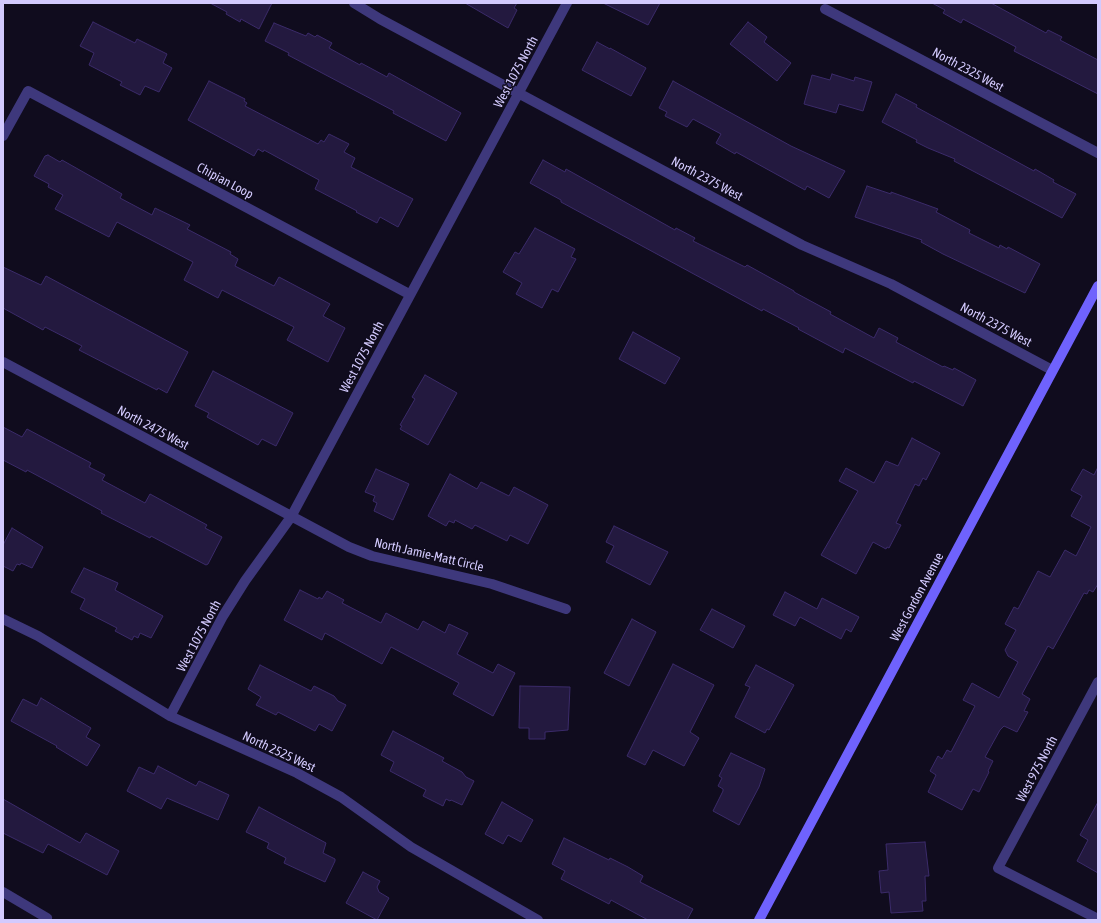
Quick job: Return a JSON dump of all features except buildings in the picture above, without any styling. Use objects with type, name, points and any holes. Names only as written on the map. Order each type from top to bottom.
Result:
[{"type":"main road","name":"West Gordon Avenue","points":[[759,920],[1098,286]]},
{"type":"street","name":"North 2375 West","points":[[354,3],[380,19],[802,245],[891,284],[1052,370]]},
{"type":"street","name":"West 1075 North","points":[[170,716],[223,616],[245,581],[291,517],[409,294],[520,93],[567,3]]},
{"type":"street","name":"North 2325 West","points":[[825,9],[1098,153]]},
{"type":"street","name":"Chipian Loop","points":[[3,136],[28,91],[409,294]]},
{"type":"street","name":"North 2475 West","points":[[3,362],[291,517]]},
{"type":"street","name":"North Jamie-Matt Circle","points":[[291,517],[349,547],[372,556],[492,584],[566,609]]},
{"type":"street","name":"North 2525 West","points":[[3,619],[38,636],[170,716],[296,773],[341,797],[411,847],[538,920]]},
{"type":"street","name":"West 975 North","points":[[1098,682],[998,868],[1098,919]]},
{"type":"street","points":[[3,892],[47,919]]}]
